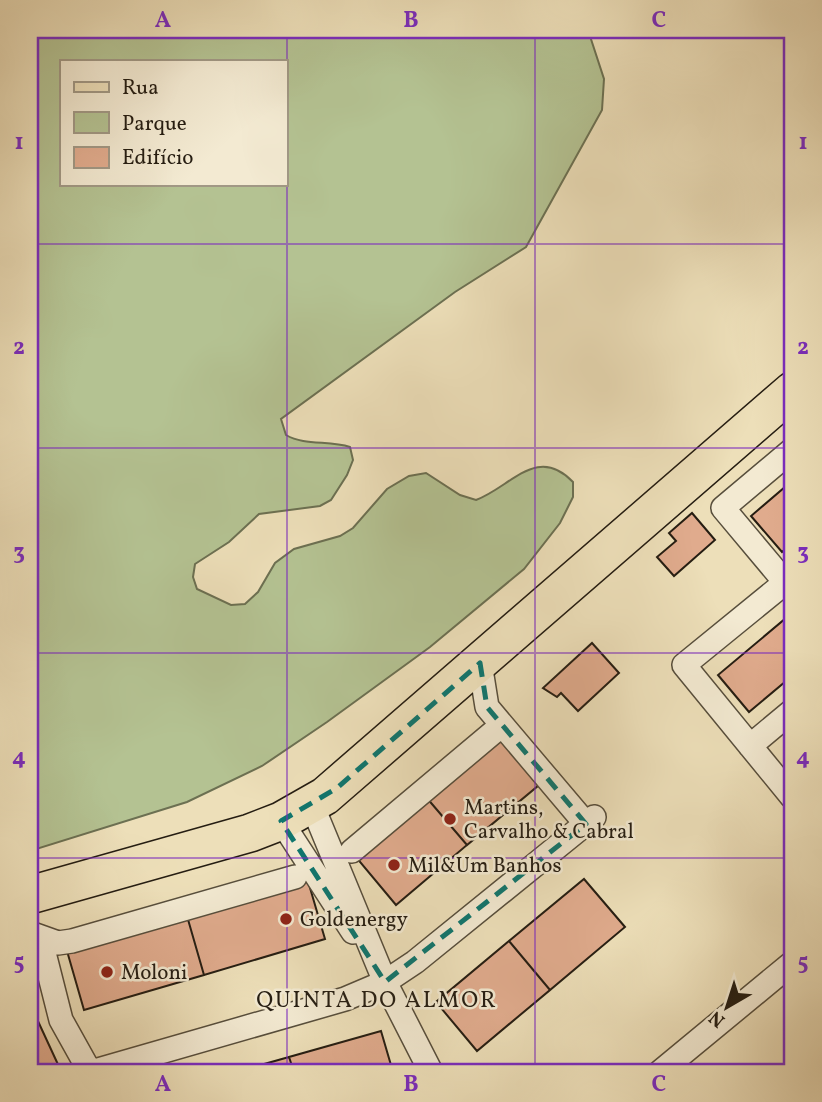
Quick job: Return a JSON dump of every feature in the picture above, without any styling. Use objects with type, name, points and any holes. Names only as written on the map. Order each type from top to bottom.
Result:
[{"type":"main road","points":[[30,895],[222,842],[296,813],[348,779],[792,391]]},
{"type":"street","points":[[792,450],[723,508],[789,579],[684,666],[792,797]]},
{"type":"street","points":[[35,935],[61,1020],[91,1072],[332,1003],[385,982],[415,962],[590,820],[487,707],[480,663]]},
{"type":"street","points":[[750,746],[792,711]]},
{"type":"street","points":[[352,850],[502,725]]},
{"type":"street","points":[[296,813],[385,982]]},
{"type":"street","points":[[296,813],[431,1072]]},
{"type":"street","points":[[35,935],[58,943],[72,941],[295,877]]},
{"type":"street","points":[[660,1072],[792,963]]},
{"type":"highlighted area","points":[[480,663],[487,707],[586,824],[385,982],[281,821],[337,788]]},
{"type":"green space","points":[[30,30],[588,30],[604,79],[602,110],[526,247],[455,292],[281,419],[286,435],[293,438],[350,447],[353,460],[347,475],[331,500],[320,506],[259,514],[229,542],[195,564],[193,577],[197,589],[231,605],[245,604],[258,592],[275,563],[294,549],[340,536],[353,528],[387,489],[409,476],[426,473],[460,495],[476,500],[524,472],[548,467],[560,471],[573,482],[573,497],[560,523],[524,569],[430,647],[262,766],[187,802],[30,851]]},
{"type":"building","points":[[792,481],[792,543],[782,552],[751,516]]},
{"type":"building","points":[[692,513],[715,540],[674,576],[657,557],[676,541],[669,533]]},
{"type":"building","points":[[792,613],[792,676],[749,712],[718,675]]},
{"type":"building","points":[[592,643],[619,673],[578,711],[561,693],[557,697],[543,688]]},
{"type":"building","points":[[499,737],[539,785],[467,845],[426,797]]},
{"type":"building","points":[[426,797],[467,845],[396,905],[355,856]]},
{"type":"building","points":[[584,879],[625,927],[550,990],[509,941]]},
{"type":"building","points":[[308,881],[325,939],[204,975],[187,916]]},
{"type":"building","points":[[187,916],[204,975],[84,1010],[67,951]]},
{"type":"building","points":[[509,941],[550,990],[477,1051],[436,1002]]},
{"type":"building","points":[[37,1019],[61,1071],[30,1072],[30,1023]]},
{"type":"building","points":[[381,1031],[393,1072],[294,1072],[289,1057]]},
{"type":"building","points":[[289,1057],[294,1072],[236,1072]]},
{"type":"place","name":"Martins, Carvalho & Cabral","points":[[450,819]]},
{"type":"place","name":"Mil&Um Banhos","points":[[394,865]]},
{"type":"place","name":"Goldenergy","points":[[286,919]]},
{"type":"place","name":"Moloni","points":[[107,972]]},
{"type":"district","name":"QUINTA DO ALMOR","points":[[377,999]]}]
